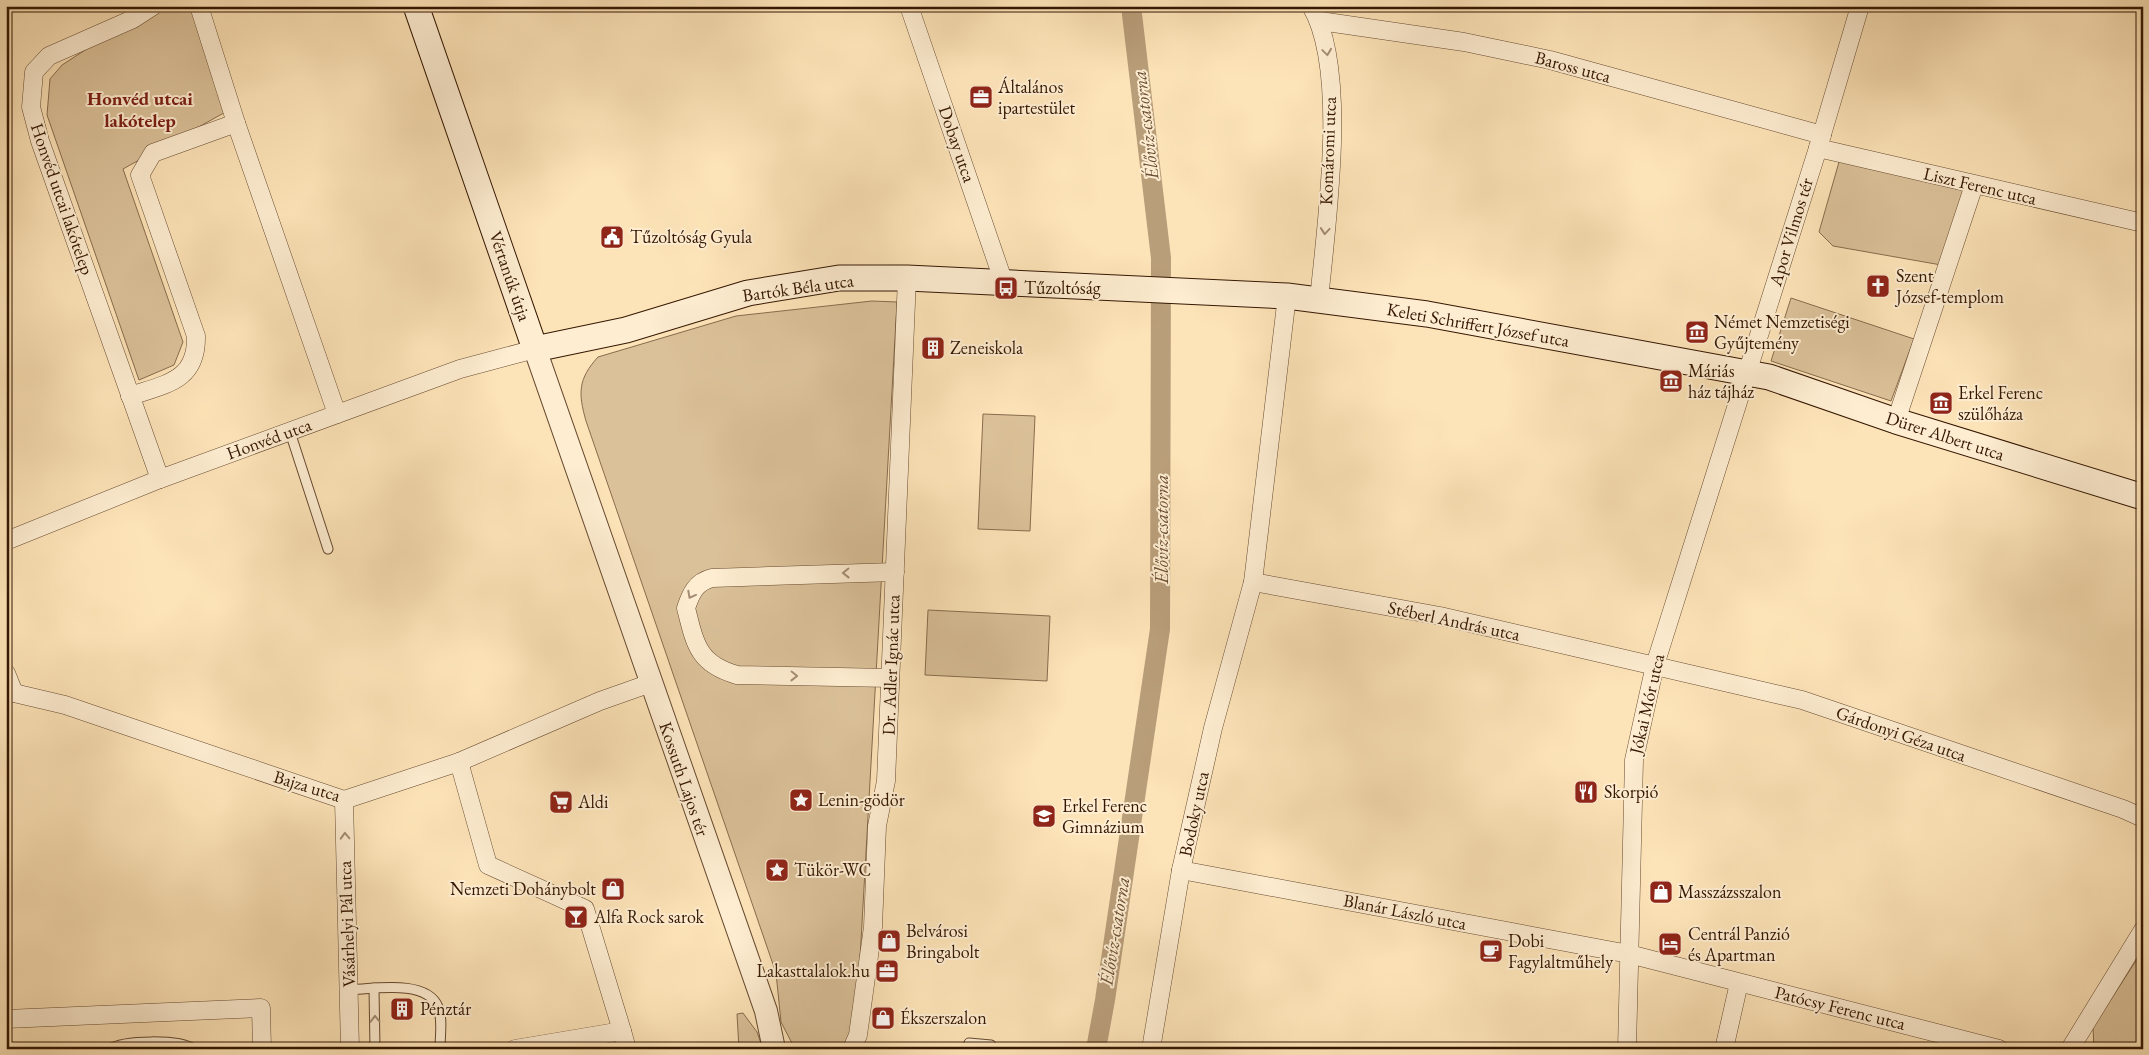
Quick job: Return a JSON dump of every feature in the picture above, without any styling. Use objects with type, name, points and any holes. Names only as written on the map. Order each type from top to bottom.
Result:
[{"type":"main road","name":"Vértanúk útja","points":[[416,6],[535,348]]},
{"type":"main road","name":"Bartók Béla utca","points":[[535,348],[626,330],[748,293],[839,278],[907,278],[1206,291]]},
{"type":"main road","name":"Keleti Schriffert József utca","points":[[1206,291],[1287,296],[1427,314],[1747,372]]},
{"type":"main road","name":"Dürer Albert utca","points":[[1747,372],[1769,377],[1896,420],[2143,497]]},
{"type":"street","name":"Honvéd utcai lakótelep","points":[[153,6],[134,19],[49,56],[34,72],[31,107],[40,141],[160,479]]},
{"type":"street","points":[[198,6],[236,123],[337,414]]},
{"type":"street","name":"Dobay utca","points":[[909,6],[1004,283]]},
{"type":"street","name":"Apor Vilmos tér","points":[[1747,372],[1820,142],[1860,6]]},
{"type":"street","name":"Baross utca","points":[[1313,10],[1550,60],[1820,142]]},
{"type":"street","name":"Komáromi utca","points":[[1313,10],[1328,54],[1330,169],[1319,300]]},
{"type":"street","points":[[130,396],[168,383],[190,369],[196,349],[196,336],[140,175],[153,153],[236,123]]},
{"type":"street","name":"Liszt Ferenc utca","points":[[1820,142],[1974,185],[2143,223]]},
{"type":"street","points":[[1896,420],[1974,185]]},
{"type":"street","name":"Dr. Adler Ignác utca","points":[[852,1049],[858,1035],[873,926],[877,826],[886,781],[907,278]]},
{"type":"street","points":[[1253,582],[1287,296]]},
{"type":"street","name":"Honvéd utca","points":[[6,541],[160,479],[337,414],[480,362],[535,348]]},
{"type":"street","name":"Vértanúk útja","points":[[535,348],[604,546]]},
{"type":"street","name":"Jókai Mór utca","points":[[1627,1049],[1634,760],[1654,665],[1747,372]]},
{"type":"street","name":"Kossuth Lajos tér","points":[[604,546],[766,1011],[774,1049]]},
{"type":"street","points":[[890,678],[737,675],[718,670],[697,646],[686,608],[697,586],[703,581],[712,578],[894,572]]},
{"type":"street","name":"Stéberl András utca","points":[[1253,582],[1440,616],[1654,665]]},
{"type":"street","name":"Bodoky utca","points":[[1151,1049],[1181,870],[1212,728],[1253,582]]},
{"type":"street","name":"Gárdonyi Géza utca","points":[[1654,665],[1802,700],[2123,809],[2143,818]]},
{"type":"street","points":[[6,673],[10,695]]},
{"type":"street","name":"Bajza utca","points":[[10,695],[65,705],[344,800],[459,762],[600,701],[651,683]]},
{"type":"street","points":[[459,762],[488,865],[585,909],[627,1049]]},
{"type":"street","name":"Vásárhelyi Pál utca","points":[[344,800],[350,1049]]},
{"type":"street","name":"Blanár László utca","points":[[1181,870],[1629,954]]},
{"type":"street","points":[[2070,1049],[2143,930]]},
{"type":"street","name":"Patócsy Ferenc utca","points":[[1629,954],[1998,1049]]},
{"type":"street","points":[[1724,1049],[1739,983]]},
{"type":"street","points":[[6,1019],[261,1008],[262,1049]]},
{"type":"street","name":"Kossuth Lajos tér","points":[[766,1011],[786,1049]]},
{"type":"street","points":[[515,1049],[622,1031]]},
{"type":"lane","points":[[290,432],[328,550]]},
{"type":"lane","points":[[374,988],[376,1049]]},
{"type":"lane","points":[[349,990],[374,988],[418,989],[434,999],[440,1015],[440,1049]]},
{"type":"lane","points":[[110,1049],[126,1043],[178,1042],[188,1045],[193,1049]]},
{"type":"lane","points":[[968,1049],[969,1043],[991,1045]]},
{"type":"shaded area","points":[[153,6],[198,6],[231,109],[123,169],[183,342],[174,365],[139,380],[47,115],[50,79],[62,65]]},
{"type":"shaded area","points":[[1841,155],[1974,185],[1947,266],[1833,246],[1819,232]]},
{"type":"shaded area","points":[[1791,298],[1914,339],[1891,401],[1771,361]]},
{"type":"shaded area","points":[[872,301],[897,302],[856,1030],[847,1049],[795,1049],[781,1022],[776,973],[586,421],[581,394],[583,380],[598,357],[736,316]]},
{"type":"shaded area","points":[[983,414],[1035,416],[1030,531],[978,529]]},
{"type":"shaded area","points":[[928,610],[1050,616],[1047,681],[925,675]]},
{"type":"shaded area","points":[[2143,950],[2143,1049],[2094,1049],[2093,1027]]},
{"type":"shaded area","points":[[743,1013],[757,1032],[763,1049],[739,1049],[737,1014]]},
{"type":"waterway","name":"Élővíz-csatorna","points":[[1096,1049],[1105,1000],[1160,629],[1161,258],[1131,6]]},
{"type":"place","name":"Általános ipartestület","points":[[981,97]]},
{"type":"place","name":"Tűzoltóság Gyula","points":[[612,237]]},
{"type":"place","name":"Szent József-templom","points":[[1878,286]]},
{"type":"place","name":"Tűzoltóság","points":[[1006,288]]},
{"type":"place","name":"Német Nemzetiségi Gyűjtemény","points":[[1697,332]]},
{"type":"place","name":"Zeneiskola","points":[[933,348]]},
{"type":"place","name":"Máriás ház tájház","points":[[1671,381]]},
{"type":"place","name":"Erkel Ferenc szülőháza","points":[[1941,403]]},
{"type":"place","name":"Skorpió","points":[[1586,792]]},
{"type":"place","name":"Lenin-gödör","points":[[801,800]]},
{"type":"place","name":"Aldi","points":[[561,802]]},
{"type":"place","name":"Erkel Ferenc Gimnázium","points":[[1044,816]]},
{"type":"place","name":"Tükör-WC","points":[[777,870]]},
{"type":"place","name":"Nemzeti Dohánybolt","points":[[613,889]]},
{"type":"place","name":"Masszázsszalon","points":[[1661,892]]},
{"type":"place","name":"Alfa Rock sarok","points":[[576,917]]},
{"type":"place","name":"Belvárosi Bringabolt","points":[[889,941]]},
{"type":"place","name":"Centrál Panzió és Apartman","points":[[1670,944]]},
{"type":"place","name":"Dobi Fagylaltműhely","points":[[1491,951]]},
{"type":"place","name":"Lakasttalalok.hu","points":[[887,971]]},
{"type":"place","name":"Pénztár","points":[[402,1009]]},
{"type":"place","name":"Ékszerszalon","points":[[883,1018]]},
{"type":"district","name":"Honvéd utcai lakótelep","points":[[140,109]]}]
